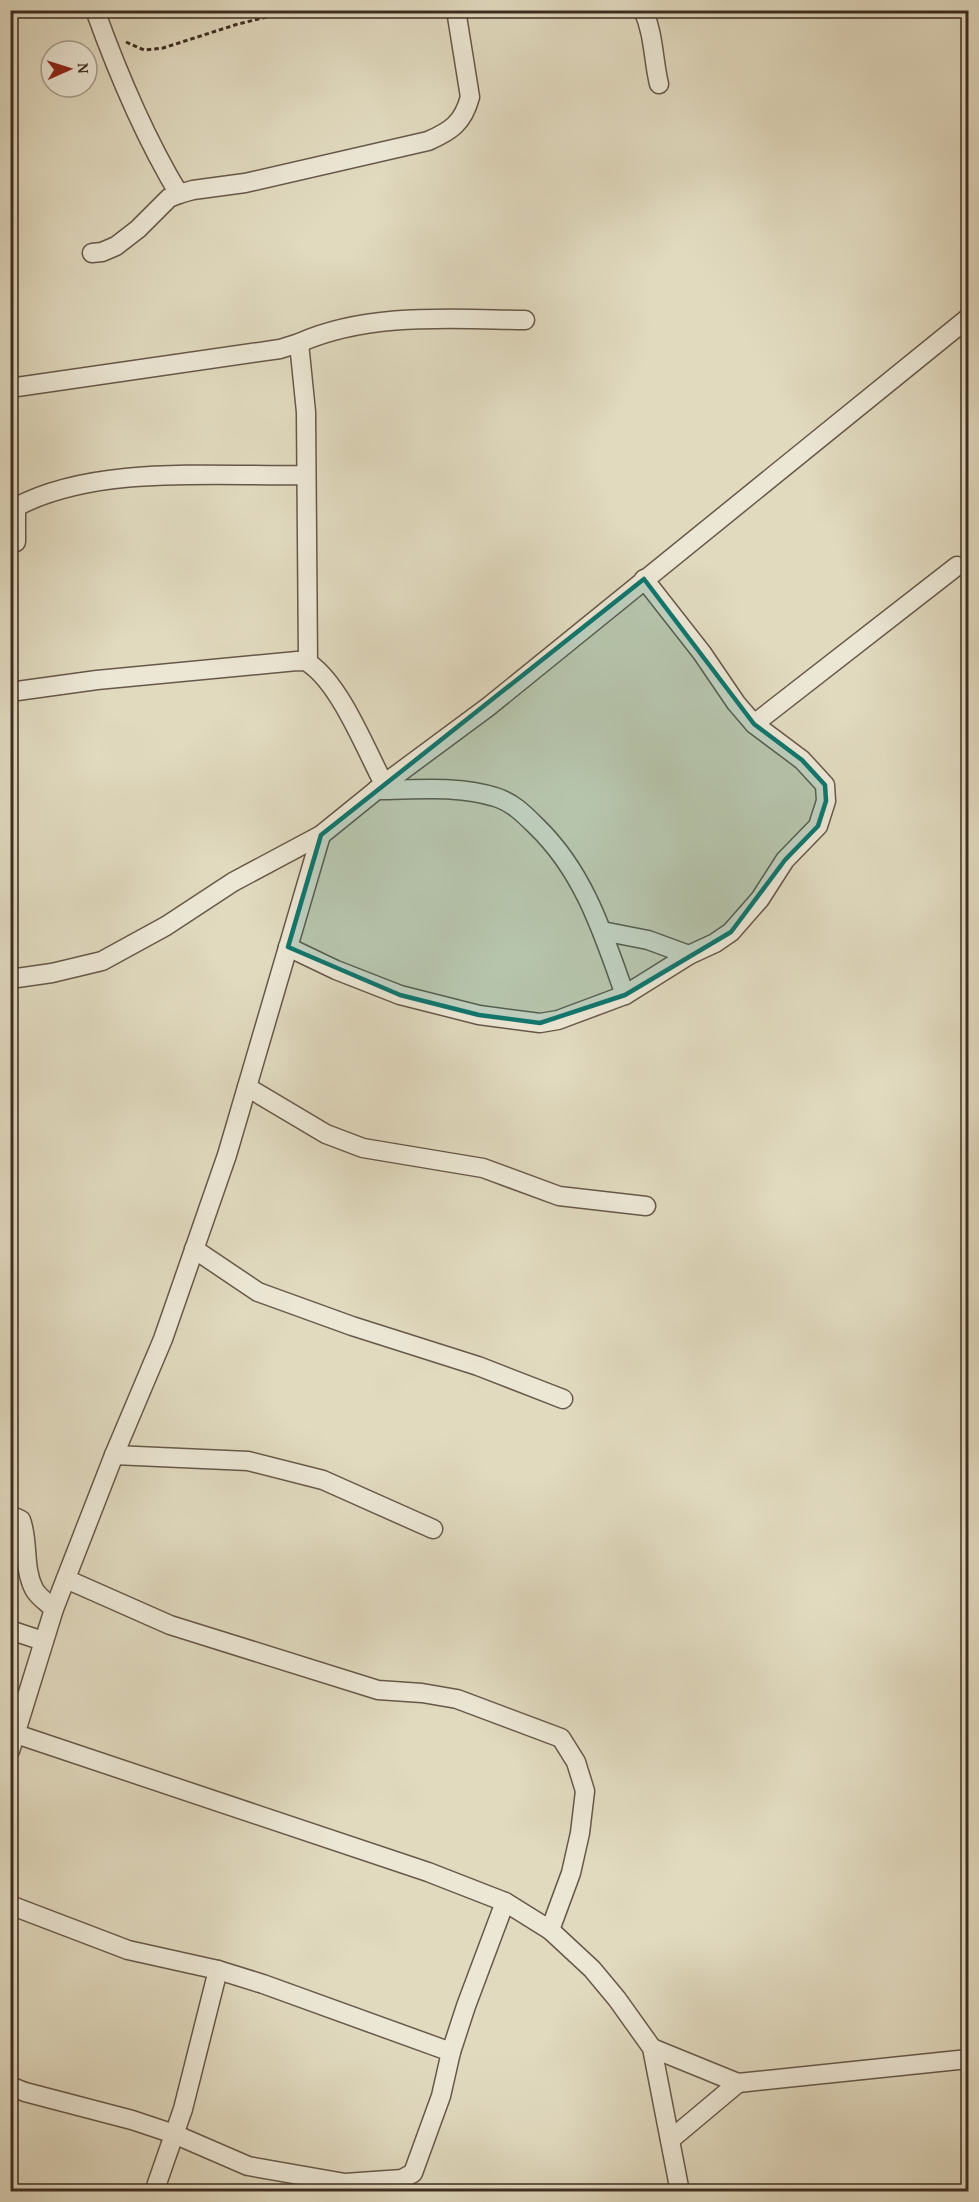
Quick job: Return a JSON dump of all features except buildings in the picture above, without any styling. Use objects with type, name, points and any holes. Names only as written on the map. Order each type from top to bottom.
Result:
[{"type":"street","points":[[96,10],[146,135],[179,194]]},
{"type":"street","points":[[92,253],[102,252],[116,246],[138,229],[169,198],[179,194],[245,183],[428,141],[446,134],[458,123],[466,111],[470,97],[456,10]]},
{"type":"street","points":[[643,10],[650,24],[659,84]]},
{"type":"street","points":[[10,979],[52,973],[102,961],[166,926],[233,882],[321,835],[380,787],[488,707],[644,579],[752,496],[969,318]]},
{"type":"street","points":[[10,388],[280,349],[338,329],[385,321],[525,320]]},
{"type":"street","points":[[299,343],[306,403],[308,662]]},
{"type":"street","points":[[16,542],[16,507],[39,495],[114,479],[174,475],[306,475]]},
{"type":"street","points":[[754,724],[957,566]]},
{"type":"street","points":[[288,946],[336,970],[400,995],[479,1015],[540,1023],[558,1020],[625,995],[688,955],[715,944],[731,932],[760,899],[785,860],[818,826],[826,801],[825,785],[802,759],[754,724],[644,579]]},
{"type":"street","points":[[10,692],[97,680],[297,661],[308,662],[321,674],[341,702],[380,787]]},
{"type":"street","points":[[380,787],[474,791],[497,797],[516,806],[550,839],[569,863],[602,931],[625,995]]},
{"type":"street","points":[[321,835],[227,1155],[163,1339],[114,1455],[54,1609],[13,1743],[428,1872],[504,1902],[550,1930],[592,1968],[652,2048],[680,2192]]},
{"type":"street","points":[[602,931],[648,940],[688,955]]},
{"type":"street","points":[[247,1087],[326,1134],[363,1148],[483,1168],[559,1196],[646,1206]]},
{"type":"street","points":[[194,1249],[258,1292],[352,1326],[478,1366],[563,1400]]},
{"type":"street","points":[[114,1455],[248,1461],[323,1480],[433,1529]]},
{"type":"street","points":[[10,1515],[21,1520],[25,1530],[28,1573],[35,1591],[54,1609]]},
{"type":"street","points":[[66,1579],[170,1624],[378,1690],[422,1693],[457,1699],[561,1738],[576,1762],[585,1791],[580,1833],[571,1873],[550,1930]]},
{"type":"street","points":[[10,1630],[43,1641]]},
{"type":"street","points":[[10,2086],[174,2134],[248,2166],[345,2183],[402,2179],[413,2173],[441,2097],[451,2052],[504,1902]]},
{"type":"street","points":[[10,1905],[128,1950],[218,1970],[309,2000],[451,2052]]},
{"type":"street","points":[[154,2192],[183,2109],[218,1970]]},
{"type":"street","points":[[652,2048],[738,2083],[969,2059]]},
{"type":"street","points":[[670,2140],[738,2083]]},
{"type":"path","points":[[103,32],[112,33],[133,46],[152,50],[238,24],[296,10]]},
{"type":"highlighted area","points":[[644,579],[754,724],[802,760],[825,785],[826,801],[818,826],[785,860],[731,932],[625,995],[540,1023],[479,1015],[400,995],[288,947],[321,835]]}]
